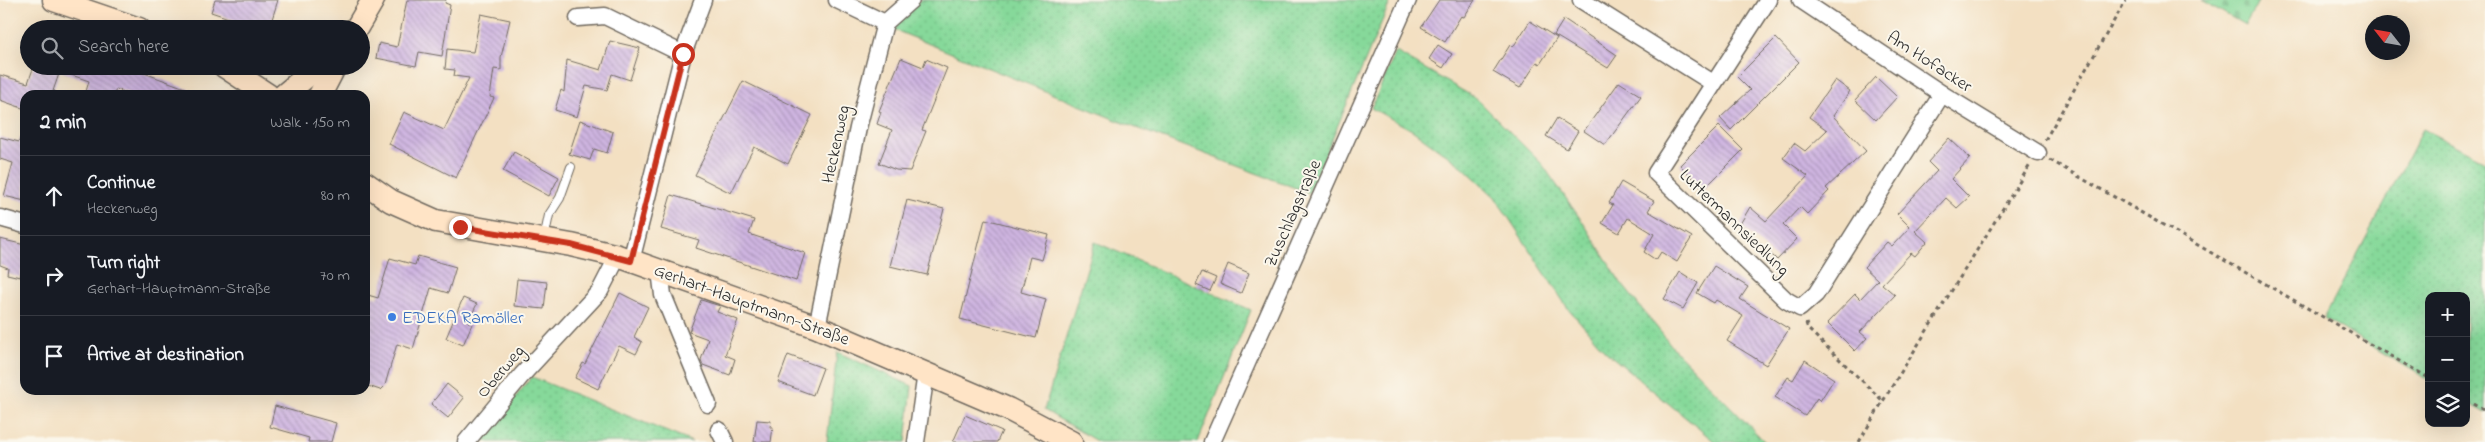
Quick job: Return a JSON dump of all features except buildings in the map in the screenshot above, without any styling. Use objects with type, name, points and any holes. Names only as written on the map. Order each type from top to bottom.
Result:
[{"type":"street","points":[[54,0],[113,20]]},
{"type":"street","points":[[361,20],[373,0]]},
{"type":"street","points":[[624,259],[683,54],[703,0]]},
{"type":"street","points":[[837,0],[884,23],[911,0]]},
{"type":"street","name":"Zuschlagstraße","points":[[1212,442],[1408,0]]},
{"type":"street","points":[[1581,0],[1713,83]]},
{"type":"street","name":"Luttermannsiedlung","points":[[1768,0],[1656,173],[1786,300],[1800,308]]},
{"type":"street","name":"Am Hofacker","points":[[1801,0],[1942,94],[2038,153]]},
{"type":"street","points":[[578,18],[605,16],[683,54]]},
{"type":"street","name":"Heckenweg","points":[[817,326],[858,128],[884,23]]},
{"type":"street","points":[[238,75],[260,90]]},
{"type":"street","points":[[290,90],[308,75]]},
{"type":"street","points":[[323,90],[330,75]]},
{"type":"street","points":[[1800,308],[1816,294],[1942,94]]},
{"type":"street","name":"Gerhart-Hauptmann-Straße","points":[[370,186],[391,201],[436,221],[544,241],[624,259],[817,326],[1008,408],[1071,442]]},
{"type":"street","points":[[0,218],[20,224]]},
{"type":"street","name":"Oberweg","points":[[466,442],[522,375],[600,291],[624,259]]},
{"type":"street","points":[[660,270],[663,295],[708,404]]},
{"type":"street","points":[[916,442],[926,373]]},
{"type":"lane","points":[[544,241],[549,215],[560,198],[571,167]]},
{"type":"path","points":[[1859,442],[1882,401],[2038,153],[2126,0]]},
{"type":"path","points":[[2038,153],[2425,376]]},
{"type":"path","points":[[1800,308],[1808,329],[1882,401]]},
{"type":"path","points":[[2470,402],[2485,411]]},
{"type":"green space","points":[[920,0],[1391,0],[1309,193],[1131,126],[890,28]]},
{"type":"green space","points":[[2201,0],[2259,0],[2245,25]]},
{"type":"green space","points":[[1396,52],[1477,99],[1542,164],[1586,227],[1621,283],[1675,350],[1765,442],[1715,442],[1605,351],[1567,307],[1495,197],[1463,167],[1412,130],[1371,108]]},
{"type":"green space","points":[[2423,129],[2485,161],[2485,413],[2470,404],[2470,292],[2425,292],[2425,378],[2324,318]]},
{"type":"green space","points":[[1095,242],[1251,310],[1198,442],[1098,442],[1044,410]]},
{"type":"green space","points":[[837,352],[912,386],[906,442],[827,442]]},
{"type":"green space","points":[[532,377],[692,442],[489,442],[481,438]]},
{"type":"place","name":"EDEKA Ramöller","points":[[392,317]]},
{"type":"route","points":[[460,227],[571,245],[631,261],[683,54]]}]
